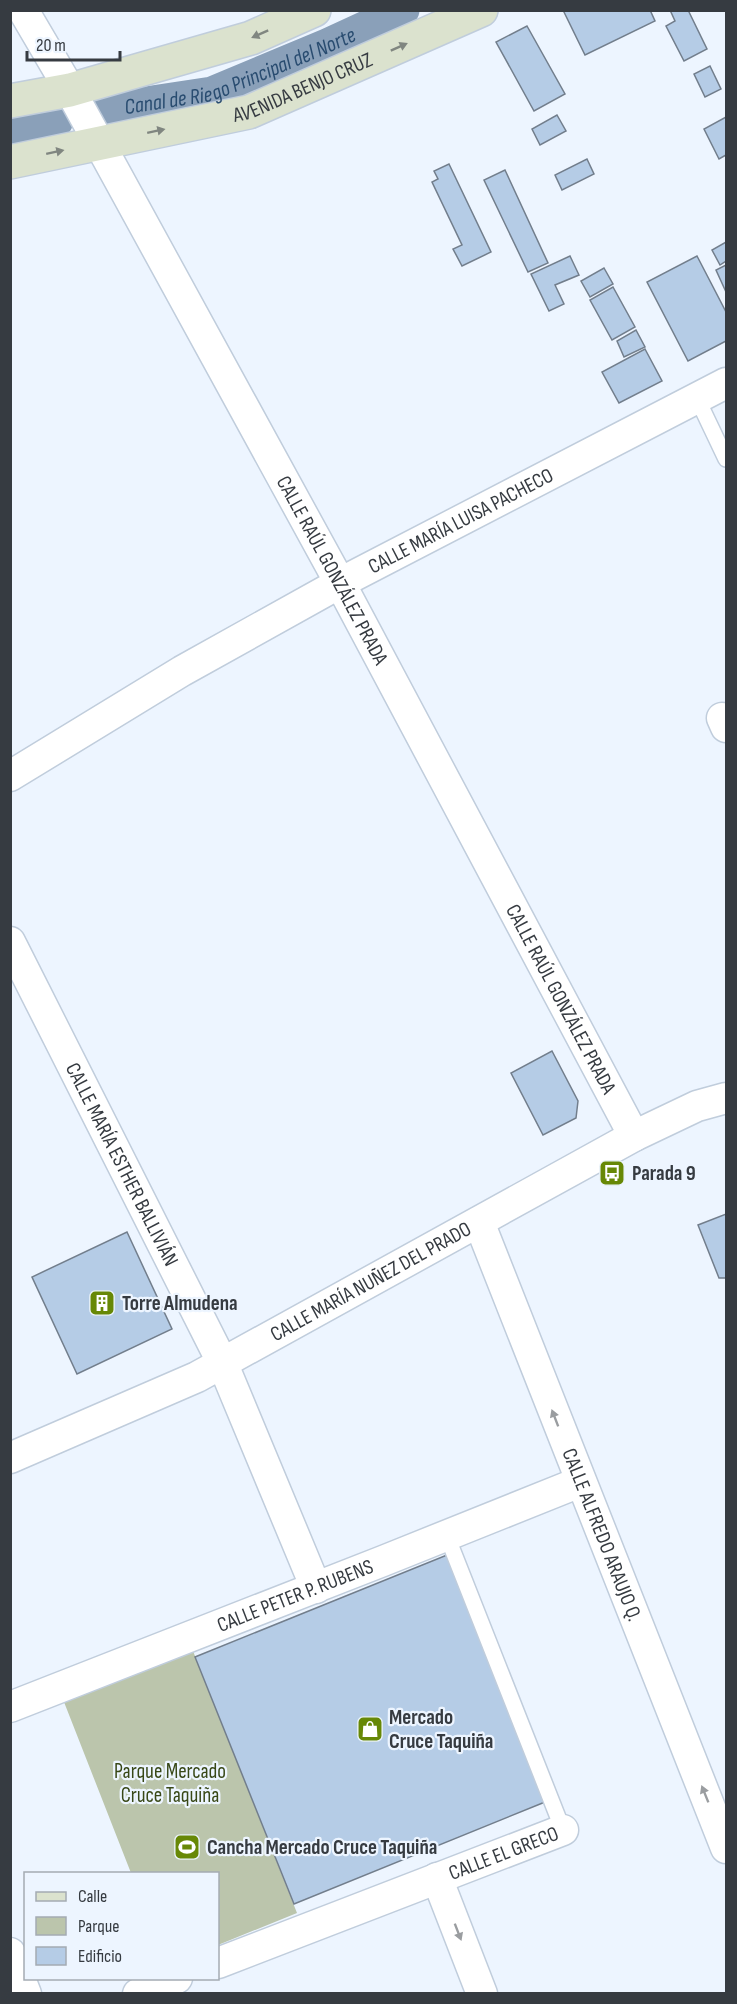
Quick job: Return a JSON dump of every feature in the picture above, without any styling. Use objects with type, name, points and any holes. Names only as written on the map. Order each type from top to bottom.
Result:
[{"type":"main road","points":[[10,101],[70,90],[251,38],[314,10]]},
{"type":"main road","name":"AVENIDA BENJO CRUZ","points":[[10,162],[249,112],[481,10]]},
{"type":"street","name":"CALLE RAÚL GONZÁLEZ PRADA","points":[[23,10],[70,90],[340,583],[634,1136]]},
{"type":"street","name":"CALLE MARÍA LUISA PACHECO","points":[[10,776],[182,671],[340,583],[726,383]]},
{"type":"street","name":"CALLE MARÍA ESTHER BALLIVIÁN","points":[[10,942],[222,1362],[316,1588]]},
{"type":"street","name":"CALLE MARÍA NUÑEZ DEL PRADO","points":[[10,1458],[197,1377],[634,1136],[697,1106],[726,1098]]},
{"type":"street","name":"CALLE ALFREDO ARAUJO Q.","points":[[479,1222],[726,1848]]},
{"type":"street","name":"CALLE PETER P. RUBENS","points":[[10,1707],[580,1482]]},
{"type":"street","name":"CALLE EL GRECO","points":[[219,1963],[563,1830]]},
{"type":"street","points":[[437,1878],[482,1994]]},
{"type":"street","points":[[10,1953],[26,1994]]},
{"type":"street","points":[[138,1994],[172,1980]]},
{"type":"lane","points":[[697,398],[726,459]]},
{"type":"lane","name":"CALLE EL GRECO","points":[[447,1536],[563,1830]]},
{"type":"green space","name":"Parque Mercado Cruce Taquiña","points":[[193,1651],[297,1913],[219,1945],[219,1872],[131,1872],[64,1702]]},
{"type":"building","points":[[563,10],[650,10],[655,21],[585,55]]},
{"type":"building","points":[[670,10],[688,10],[707,49],[684,61],[666,26],[675,21]]},
{"type":"building","points":[[527,26],[565,94],[534,111],[496,42]]},
{"type":"building","points":[[710,66],[721,89],[705,97],[694,74]]},
{"type":"building","points":[[557,115],[566,131],[540,145],[532,129]]},
{"type":"building","points":[[726,117],[726,155],[719,159],[704,129]]},
{"type":"building","points":[[587,159],[594,174],[562,190],[555,175]]},
{"type":"building","points":[[449,164],[491,252],[462,266],[453,249],[462,245],[432,182],[438,179],[434,171]]},
{"type":"building","points":[[505,170],[548,263],[528,272],[484,180]]},
{"type":"building","points":[[726,242],[726,261],[720,265],[712,250]]},
{"type":"building","points":[[570,256],[579,275],[555,285],[564,304],[549,311],[531,274]]},
{"type":"building","points":[[697,256],[726,312],[726,341],[688,361],[647,282]]},
{"type":"building","points":[[726,265],[726,292],[716,270]]},
{"type":"building","points":[[604,268],[613,284],[590,297],[581,281]]},
{"type":"building","points":[[613,287],[635,327],[612,340],[590,300]]},
{"type":"building","points":[[636,330],[645,347],[624,357],[617,341]]},
{"type":"building","points":[[645,349],[662,381],[619,403],[602,372]]},
{"type":"building","points":[[552,1051],[578,1101],[576,1118],[543,1135],[511,1073]]},
{"type":"building","points":[[726,1214],[726,1278],[719,1278],[698,1225]]},
{"type":"building","name":"Torre Almudena","points":[[127,1232],[172,1329],[77,1374],[32,1277]]},
{"type":"building","name":"Mercado Cruce Taquiña","points":[[447,1555],[545,1802],[294,1904],[195,1657]]},
{"type":"waterway","name":"Canal de Riego Principal del Norte","points":[[106,109],[212,93],[327,45],[403,10]]},
{"type":"waterway","name":"Canal de Riego Principal del Norte","points":[[10,130],[57,121]]},
{"type":"place","name":"Parada 9","points":[[612,1173]]},
{"type":"place","name":"Torre Almudena","points":[[102,1303]]},
{"type":"place","name":"Mercado Cruce Taquiña","points":[[370,1729]]},
{"type":"place","name":"Cancha Mercado Cruce Taquiña","points":[[187,1847]]}]
